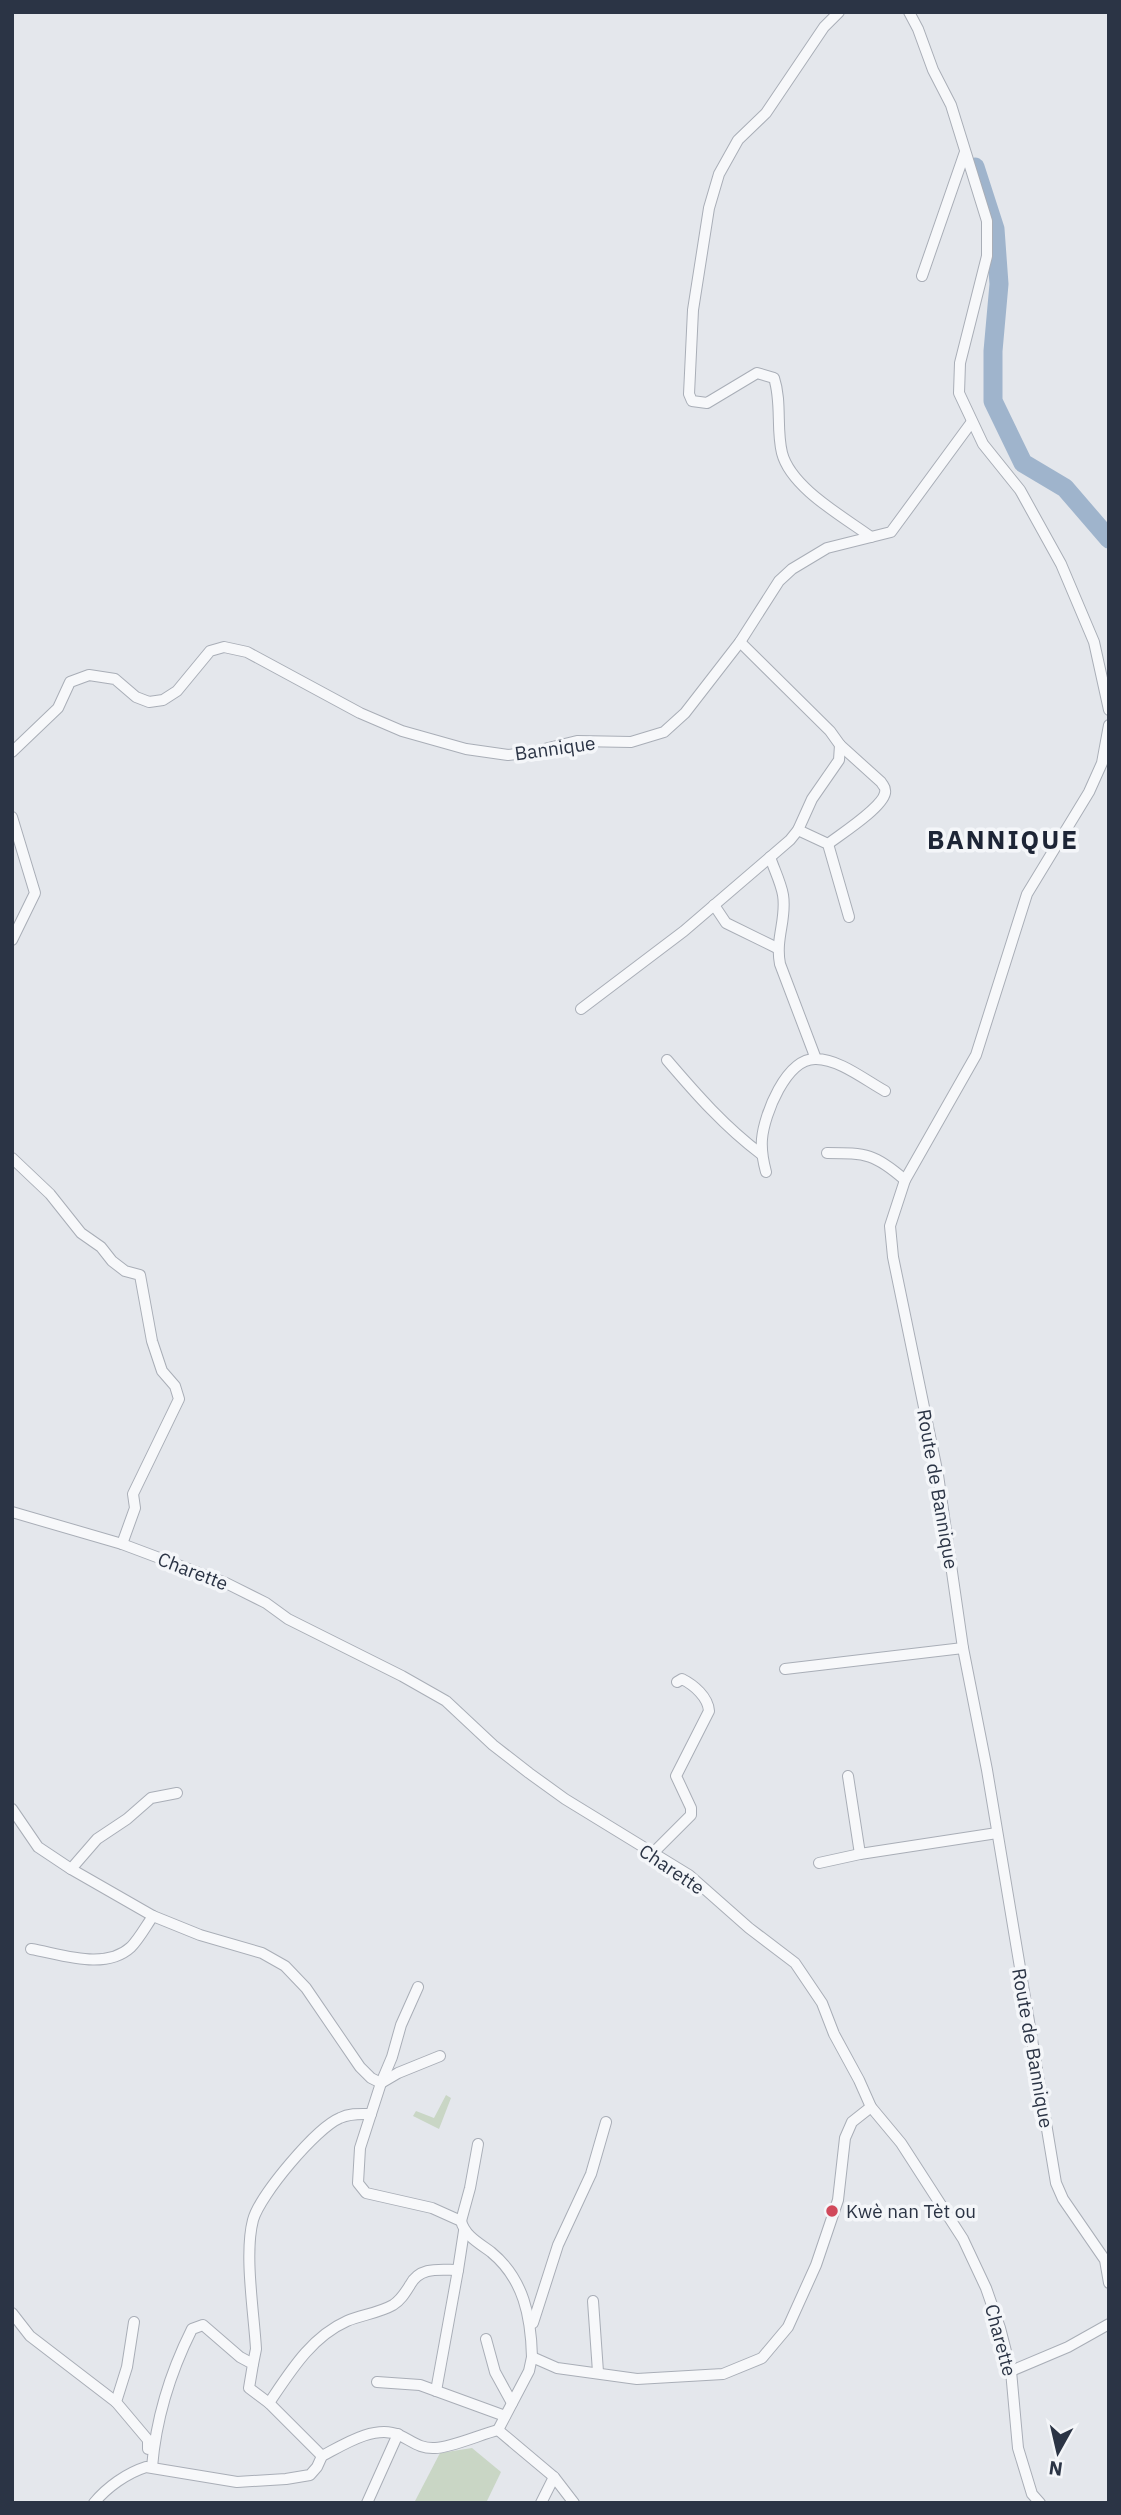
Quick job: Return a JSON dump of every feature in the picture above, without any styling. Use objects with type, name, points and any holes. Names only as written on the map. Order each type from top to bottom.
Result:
[{"type":"street","points":[[839,12],[824,27],[766,113],[738,140],[719,174],[709,208],[693,310],[689,394],[697,404],[707,403],[757,373],[774,378],[783,456],[793,473],[800,483],[829,507],[871,537]]},
{"type":"street","points":[[909,12],[951,105],[987,221],[987,256],[960,363],[959,393],[983,444],[1020,490],[1061,564],[1094,642],[1109,710]]},
{"type":"street","points":[[922,276],[965,152]]},
{"type":"street","name":"Bannique","points":[[12,752],[58,708],[70,682],[89,675],[115,680],[136,697],[149,702],[163,700],[177,691],[210,651],[225,647],[236,648],[360,713],[402,731],[466,749],[508,755],[577,741],[631,741],[664,732],[685,713],[740,642],[779,581],[792,569],[827,548],[891,532],[971,423]]},
{"type":"street","points":[[740,642],[885,788],[885,794],[879,804],[828,844]]},
{"type":"street","name":"Route de Bannique","points":[[1108,2282],[1107,2262],[1063,2199],[1056,2183],[963,1648],[938,1475],[893,1257],[890,1226],[905,1180],[976,1055],[1027,894],[1089,792],[1102,764],[1109,725]]},
{"type":"street","points":[[581,1009],[684,931],[798,830],[812,799],[839,760],[840,745]]},
{"type":"street","points":[[12,817],[35,893],[12,940]]},
{"type":"street","points":[[798,830],[828,844],[849,917]]},
{"type":"street","points":[[770,857],[783,895],[782,923],[777,948],[780,964],[816,1059]]},
{"type":"street","points":[[714,905],[726,923],[777,948]]},
{"type":"street","points":[[765,1172],[761,1154],[762,1136],[778,1088],[788,1073],[802,1062],[816,1059],[835,1063],[885,1091]]},
{"type":"street","points":[[667,1060],[709,1109],[761,1154]]},
{"type":"street","points":[[831,1153],[865,1154],[881,1160],[905,1180]]},
{"type":"street","points":[[12,1158],[50,1194],[81,1233],[101,1247],[125,1271],[140,1275],[152,1342],[162,1371],[175,1386],[179,1399],[133,1494],[135,1508],[122,1544]]},
{"type":"street","name":"Charette","points":[[12,1512],[122,1544],[226,1583],[288,1619],[446,1701],[493,1745],[529,1773],[565,1799],[689,1875],[794,1963],[821,2003],[871,2107],[901,2143],[963,2239],[986,2288],[1011,2371],[1018,2448],[1032,2494],[1040,2503]]},
{"type":"street","points":[[785,1669],[963,1648]]},
{"type":"street","points":[[652,1854],[691,1815],[691,1808],[676,1776],[709,1711],[703,1696],[686,1681],[682,1679],[677,1682]]},
{"type":"street","points":[[848,1776],[860,1854]]},
{"type":"street","points":[[71,1869],[97,1839],[127,1819],[150,1798],[177,1793]]},
{"type":"street","points":[[12,1809],[38,1847],[71,1869],[153,1916],[200,1936],[262,1953],[285,1966],[306,1988],[360,2067],[371,2078],[381,2083],[389,2081],[398,2073],[440,2056]]},
{"type":"street","points":[[819,1863],[997,1833]]},
{"type":"street","points":[[31,1949],[94,1960],[117,1957],[131,1947],[153,1916]]},
{"type":"street","points":[[94,2503],[114,2485],[137,2470],[149,2467],[237,2482],[286,2479],[310,2475],[322,2456],[379,2432],[398,2434],[417,2446],[436,2449],[498,2430],[529,2371],[532,2357],[527,2305],[509,2269],[462,2226],[432,2208],[366,2193],[358,2183],[359,2148],[401,2025],[418,1986]]},
{"type":"street","points":[[532,2357],[557,2368],[637,2379],[723,2374],[762,2358],[788,2327],[810,2278],[838,2200],[845,2138],[852,2122],[871,2107]]},
{"type":"street","points":[[322,2456],[269,2403],[249,2388],[256,2349],[251,2273],[253,2219],[272,2186],[324,2127],[348,2115],[372,2114]]},
{"type":"street","points":[[531,2327],[558,2245],[591,2174],[606,2123]]},
{"type":"street","points":[[436,2391],[478,2144]]},
{"type":"street","points":[[269,2403],[305,2353],[329,2330],[349,2320],[388,2308],[399,2301],[418,2274],[426,2271],[458,2270]]},
{"type":"street","points":[[593,2301],[598,2372]]},
{"type":"street","points":[[12,2313],[30,2336],[116,2402],[148,2440],[149,2467]]},
{"type":"street","points":[[116,2402],[127,2367],[134,2322]]},
{"type":"street","points":[[1011,2371],[1068,2347],[1109,2324]]},
{"type":"street","points":[[149,2467],[161,2410],[177,2359],[192,2329],[203,2325],[240,2357],[253,2364]]},
{"type":"street","points":[[486,2339],[495,2372],[512,2403]]},
{"type":"street","points":[[377,2382],[420,2385],[505,2416]]},
{"type":"street","points":[[498,2430],[554,2477],[574,2503]]},
{"type":"street","points":[[368,2503],[398,2434]]},
{"type":"street","points":[[541,2503],[554,2477]]},
{"type":"green space","points":[[446,2095],[451,2098],[439,2129],[413,2116],[416,2111],[434,2118]]},
{"type":"green space","points":[[472,2448],[501,2472],[486,2503],[414,2503],[440,2453]]},
{"type":"waterway","points":[[975,167],[995,229],[999,284],[993,351],[993,401],[1023,463],[1065,488],[1109,539]]},
{"type":"place","name":"Kwè nan Tèt ou","points":[[832,2211]]},
{"type":"district","name":"BANNIQUE","points":[[1003,839]]}]
